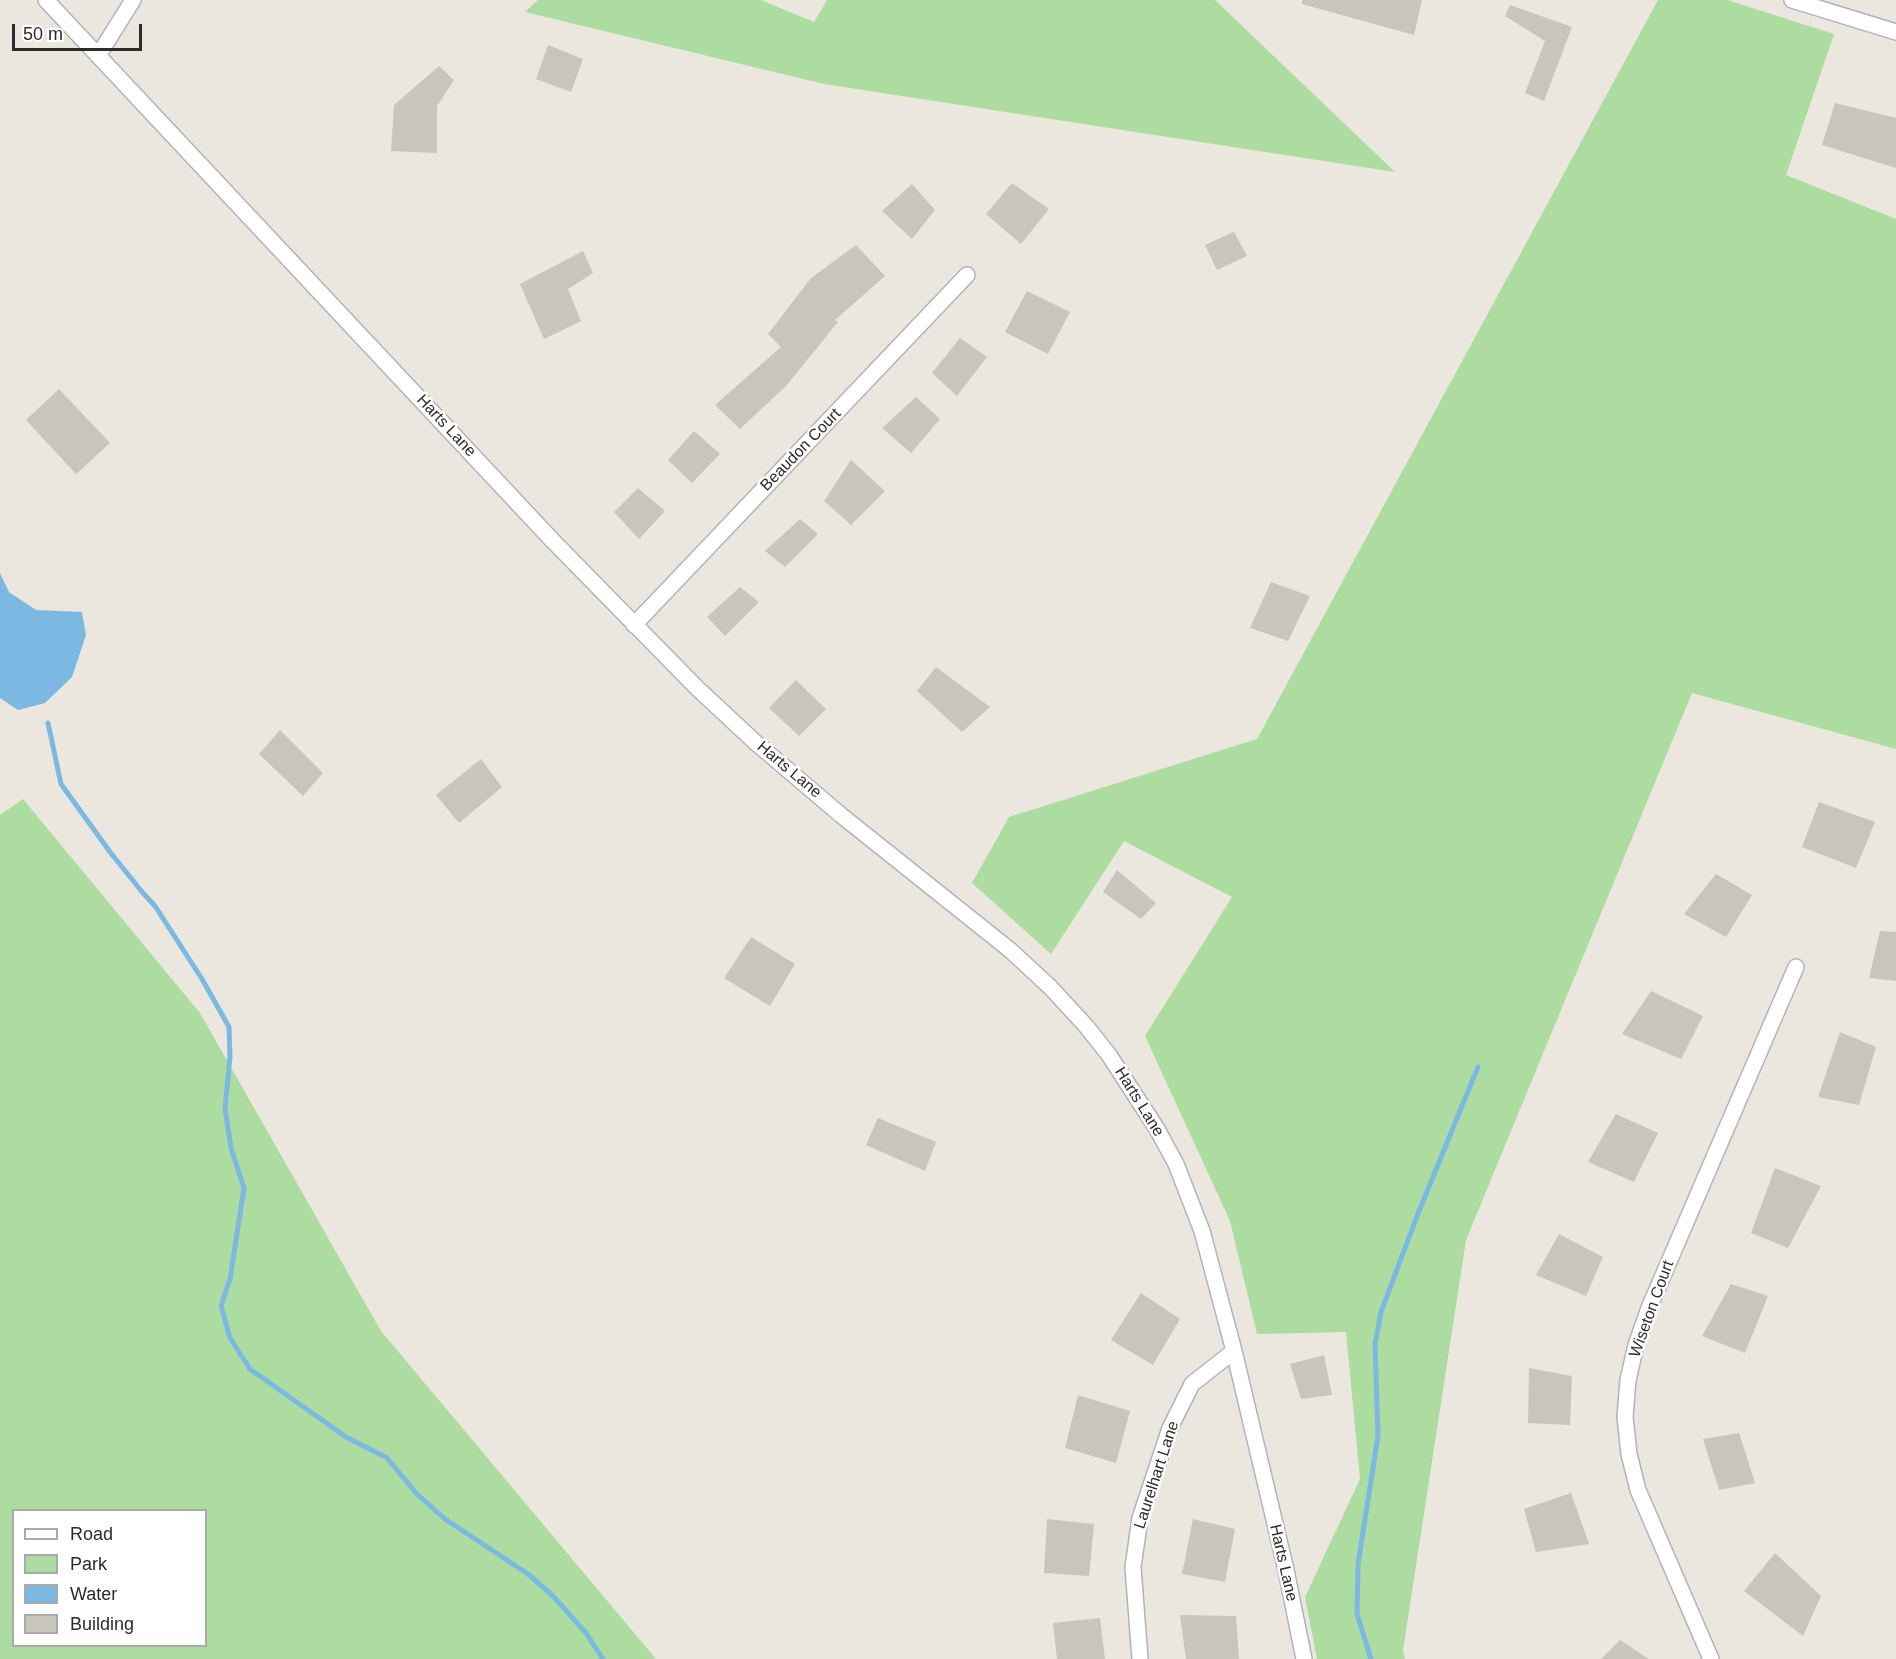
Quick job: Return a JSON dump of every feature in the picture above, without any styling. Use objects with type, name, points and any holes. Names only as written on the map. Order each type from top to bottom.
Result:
[{"type":"street","name":"Harts Lane","points":[[46,0],[544,532],[697,688],[755,742],[842,816],[1010,950],[1050,987],[1086,1026],[1133,1090],[1176,1164],[1202,1231],[1234,1351],[1286,1570],[1304,1659]]},
{"type":"street","points":[[98,56],[133,0]]},
{"type":"street","points":[[1792,0],[1896,32]]},
{"type":"street","name":"Beaudon Court","points":[[634,624],[967,274]]},
{"type":"street","name":"Wiseton Court","points":[[1711,1659],[1638,1490],[1629,1454],[1625,1418],[1627,1390],[1636,1344],[1649,1308],[1796,967]]},
{"type":"street","name":"Laurelhart Lane","points":[[1140,1659],[1133,1567],[1140,1518],[1170,1428],[1192,1384],[1234,1351]]},
{"type":"green space","points":[[538,0],[761,0],[814,22],[827,0],[1215,0],[1395,172],[824,84],[525,12]]},
{"type":"green space","points":[[1658,0],[1727,0],[1834,34],[1786,175],[1896,219],[1896,749],[1692,693],[1466,1240],[1403,1650],[1405,1659],[1317,1659],[1305,1597],[1360,1479],[1346,1332],[1257,1334],[1230,1221],[1145,1036],[1232,897],[1124,841],[1051,954],[972,883],[1009,817],[1257,739]]},
{"type":"green space","points":[[23,799],[200,1013],[381,1331],[656,1659],[0,1659],[0,815]]},
{"type":"water","points":[[0,573],[9,592],[36,610],[82,612],[86,635],[72,677],[45,703],[18,710],[0,698]]},
{"type":"building","points":[[1302,0],[1422,0],[1414,35],[1302,4]]},
{"type":"building","points":[[1510,5],[1572,27],[1544,101],[1525,93],[1545,41],[1505,16]]},
{"type":"building","points":[[548,45],[583,59],[571,92],[536,79]]},
{"type":"building","points":[[439,66],[454,80],[437,106],[437,153],[391,151],[394,105]]},
{"type":"building","points":[[1835,103],[1896,118],[1896,168],[1822,145]]},
{"type":"building","points":[[1012,183],[1049,209],[1021,244],[986,214]]},
{"type":"building","points":[[912,184],[935,210],[912,239],[882,211]]},
{"type":"building","points":[[1234,232],[1247,256],[1217,270],[1205,245]]},
{"type":"building","points":[[856,245],[885,276],[835,320],[838,322],[786,386],[740,429],[715,405],[781,347],[768,334],[811,278]]},
{"type":"building","points":[[583,251],[593,273],[568,289],[581,321],[544,339],[520,284]]},
{"type":"building","points":[[1027,291],[1070,312],[1048,354],[1005,332]]},
{"type":"building","points":[[960,338],[987,357],[957,396],[932,373]]},
{"type":"building","points":[[59,389],[110,443],[76,474],[26,420]]},
{"type":"building","points":[[916,397],[940,419],[911,453],[882,428]]},
{"type":"building","points":[[694,431],[720,454],[692,483],[668,460]]},
{"type":"building","points":[[851,460],[885,491],[851,525],[824,501]]},
{"type":"building","points":[[638,488],[665,511],[639,539],[614,512]]},
{"type":"building","points":[[800,519],[818,534],[785,567],[765,551]]},
{"type":"building","points":[[1271,582],[1310,596],[1288,641],[1250,628]]},
{"type":"building","points":[[740,587],[759,602],[725,636],[707,617]]},
{"type":"building","points":[[936,667],[990,707],[962,732],[917,691]]},
{"type":"building","points":[[796,680],[826,709],[799,736],[769,708]]},
{"type":"building","points":[[280,730],[323,773],[303,796],[259,754]]},
{"type":"building","points":[[481,759],[502,787],[459,823],[436,795]]},
{"type":"building","points":[[1819,802],[1875,822],[1856,868],[1802,847]]},
{"type":"building","points":[[1117,870],[1156,903],[1141,919],[1103,892]]},
{"type":"building","points":[[1716,874],[1752,895],[1726,937],[1684,914]]},
{"type":"building","points":[[1880,931],[1896,932],[1896,981],[1869,978]]},
{"type":"building","points":[[751,937],[795,964],[770,1006],[724,978]]},
{"type":"building","points":[[1651,991],[1703,1016],[1681,1059],[1622,1034]]},
{"type":"building","points":[[1840,1032],[1876,1047],[1859,1105],[1818,1097]]},
{"type":"building","points":[[1616,1114],[1658,1133],[1634,1182],[1588,1162]]},
{"type":"building","points":[[878,1118],[936,1142],[925,1171],[866,1145]]},
{"type":"building","points":[[1775,1168],[1821,1186],[1788,1248],[1751,1233]]},
{"type":"building","points":[[1559,1234],[1603,1257],[1586,1296],[1536,1275]]},
{"type":"building","points":[[1731,1284],[1768,1296],[1745,1353],[1702,1336]]},
{"type":"building","points":[[1141,1293],[1180,1319],[1153,1365],[1111,1340]]},
{"type":"building","points":[[1324,1355],[1332,1395],[1301,1399],[1290,1364]]},
{"type":"building","points":[[1529,1368],[1572,1376],[1570,1425],[1528,1423]]},
{"type":"building","points":[[1078,1395],[1130,1411],[1116,1463],[1065,1448]]},
{"type":"building","points":[[1739,1433],[1755,1483],[1719,1490],[1703,1439]]},
{"type":"building","points":[[1571,1493],[1589,1544],[1536,1552],[1524,1509]]},
{"type":"building","points":[[1047,1519],[1094,1524],[1089,1576],[1044,1573]]},
{"type":"building","points":[[1193,1519],[1235,1529],[1225,1582],[1182,1574]]},
{"type":"building","points":[[1775,1553],[1821,1596],[1803,1636],[1744,1591]]},
{"type":"building","points":[[1180,1615],[1236,1616],[1239,1659],[1186,1659]]},
{"type":"building","points":[[1100,1618],[1105,1659],[1057,1659],[1053,1623]]},
{"type":"building","points":[[1620,1640],[1649,1659],[1601,1659]]},
{"type":"waterway","points":[[48,723],[61,784],[110,852],[155,906],[202,979],[229,1027],[230,1057],[225,1109],[231,1148],[244,1188],[230,1279],[221,1306],[230,1338],[250,1369],[346,1437],[387,1458],[416,1493],[445,1519],[528,1574],[553,1596],[586,1633],[603,1659]]},
{"type":"waterway","points":[[1371,1659],[1357,1614],[1358,1564],[1378,1436],[1375,1344],[1381,1312],[1419,1211],[1478,1067]]}]
